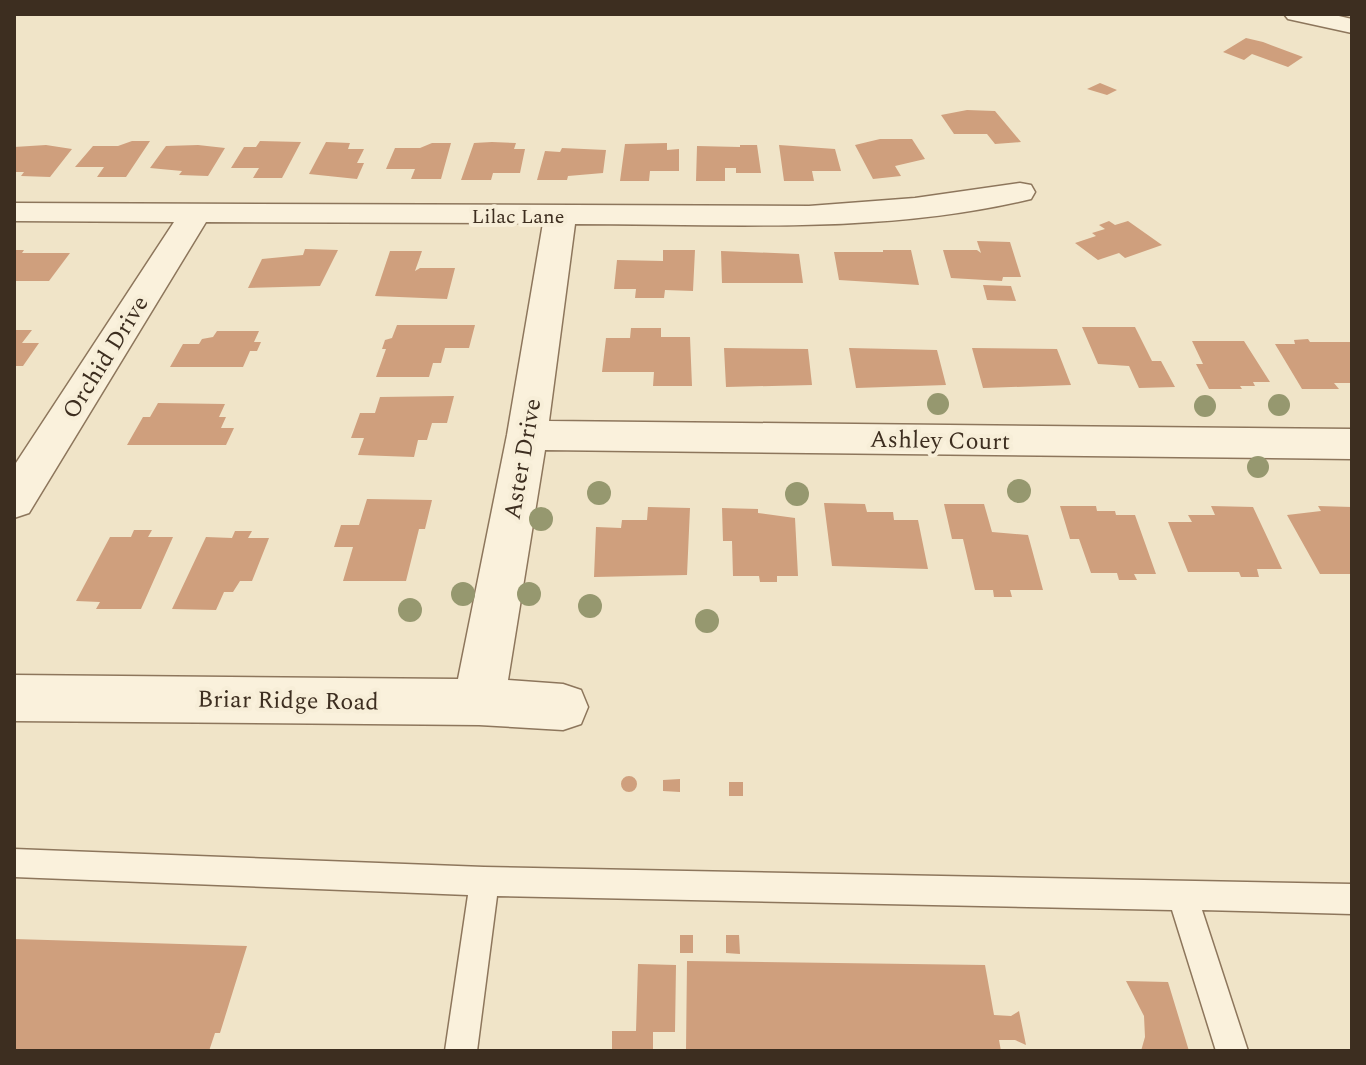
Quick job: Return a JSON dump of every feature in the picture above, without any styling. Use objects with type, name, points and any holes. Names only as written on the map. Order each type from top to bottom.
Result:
[{"type":"street","points":[[1296,14],[1352,26]]},
{"type":"street","name":"Lilac Lane","points":[[14,212],[560,216],[889,212],[960,204],[1020,192]]},
{"type":"street","name":"Orchid Drive","points":[[14,501],[196,213]]},
{"type":"street","name":"Aster Drive","points":[[479,702],[527,435],[560,216]]},
{"type":"street","name":"Ashley Court","points":[[527,435],[1352,444]]},
{"type":"street","name":"Briar Ridge Road","points":[[14,698],[479,702],[563,707]]},
{"type":"lane","points":[[14,863],[484,881],[1352,899]]},
{"type":"lane","points":[[461,1051],[484,881]]},
{"type":"lane","points":[[1182,895],[1232,1051]]},
{"type":"building","points":[[1246,38],[1303,57],[1288,67],[1252,54],[1244,60],[1223,52]]},
{"type":"building","points":[[1100,83],[1117,90],[1107,95],[1087,89]]},
{"type":"building","points":[[967,110],[995,111],[1021,142],[995,144],[987,134],[954,134],[941,115]]},
{"type":"building","points":[[880,139],[912,139],[925,159],[895,166],[901,176],[873,179],[855,145]]},
{"type":"building","points":[[132,141],[150,141],[126,177],[97,177],[104,167],[75,167],[93,146],[118,146]]},
{"type":"building","points":[[260,141],[301,142],[282,178],[253,178],[259,168],[231,168],[244,147],[256,147]]},
{"type":"building","points":[[326,142],[350,143],[348,149],[364,149],[357,163],[364,163],[357,179],[309,174]]},
{"type":"building","points":[[432,143],[451,143],[441,179],[411,179],[415,169],[386,169],[395,148],[420,148]]},
{"type":"building","points":[[474,143],[516,143],[514,149],[525,149],[520,173],[493,173],[491,180],[461,180]]},
{"type":"building","points":[[667,143],[667,150],[679,149],[679,171],[650,171],[649,181],[620,181],[625,144]]},
{"type":"building","points":[[46,145],[72,149],[50,177],[21,176],[24,172],[14,172],[14,147]]},
{"type":"building","points":[[757,145],[761,173],[736,173],[736,168],[725,168],[725,181],[696,181],[697,146]]},
{"type":"building","points":[[779,145],[835,149],[841,171],[812,171],[814,181],[784,181]]},
{"type":"building","points":[[166,146],[225,148],[208,176],[179,175],[182,171],[150,168]]},
{"type":"building","points":[[562,148],[606,150],[603,173],[568,176],[567,180],[537,180],[545,151],[560,152]]},
{"type":"building","points":[[1109,221],[1115,225],[1128,221],[1162,245],[1125,258],[1119,253],[1098,260],[1075,243],[1096,236],[1092,233],[1105,229],[1099,225]]},
{"type":"building","points":[[977,241],[1010,242],[1021,277],[1003,277],[1002,281],[951,278],[943,250],[977,250],[981,253]]},
{"type":"building","points":[[305,249],[338,250],[320,286],[248,288],[262,259],[303,255]]},
{"type":"building","points":[[14,250],[24,250],[22,253],[70,253],[49,281],[14,281]]},
{"type":"building","points":[[663,250],[695,250],[693,291],[665,290],[664,298],[635,298],[636,289],[614,289],[617,260],[663,261]]},
{"type":"building","points":[[911,250],[919,285],[839,280],[834,252]]},
{"type":"building","points":[[390,251],[422,251],[415,271],[420,268],[455,268],[447,299],[375,296]]},
{"type":"building","points":[[721,251],[799,254],[803,283],[722,283]]},
{"type":"building","points":[[983,285],[1011,286],[1016,301],[987,300]]},
{"type":"building","points":[[397,325],[475,325],[469,348],[445,348],[441,363],[433,363],[429,377],[376,377],[386,349],[382,349],[385,340],[392,338]]},
{"type":"building","points":[[1082,327],[1135,327],[1152,361],[1161,361],[1175,387],[1139,388],[1129,366],[1098,364]]},
{"type":"building","points":[[631,328],[661,328],[661,337],[690,337],[692,386],[653,386],[654,372],[602,372],[606,338],[630,338]]},
{"type":"building","points":[[14,330],[32,330],[22,343],[39,343],[23,366],[14,366]]},
{"type":"building","points":[[217,331],[259,331],[254,342],[261,342],[257,351],[250,351],[243,367],[170,367],[183,344],[199,344],[202,339],[213,337]]},
{"type":"building","points":[[1308,339],[1310,342],[1350,342],[1352,383],[1334,383],[1339,389],[1302,389],[1275,344],[1295,344],[1294,340]]},
{"type":"building","points":[[1192,341],[1244,341],[1270,382],[1253,382],[1255,386],[1240,386],[1242,389],[1209,389],[1196,364],[1203,364]]},
{"type":"building","points":[[724,348],[808,349],[812,385],[726,387]]},
{"type":"building","points":[[849,348],[937,350],[946,385],[856,388]]},
{"type":"building","points":[[972,348],[1057,349],[1071,385],[983,388]]},
{"type":"building","points":[[454,396],[447,423],[432,423],[427,440],[418,440],[414,457],[358,455],[364,438],[351,438],[360,413],[375,413],[380,397]]},
{"type":"building","points":[[158,403],[225,404],[219,417],[226,417],[221,428],[234,428],[226,445],[127,445],[143,417],[150,417]]},
{"type":"building","points":[[367,499],[432,500],[425,529],[419,529],[406,581],[343,581],[353,547],[334,547],[341,525],[359,525]]},
{"type":"building","points":[[824,503],[865,504],[867,512],[893,512],[894,520],[918,520],[928,569],[832,566]]},
{"type":"building","points":[[944,504],[984,504],[992,532],[1028,535],[1043,590],[1010,590],[1012,597],[994,597],[993,590],[975,590],[963,539],[952,539]]},
{"type":"building","points":[[1060,506],[1096,506],[1097,511],[1135,515],[1156,574],[1134,574],[1137,580],[1119,580],[1117,573],[1091,573],[1079,539],[1070,539]]},
{"type":"building","points":[[1211,506],[1253,507],[1282,569],[1257,569],[1259,577],[1241,577],[1239,572],[1188,572],[1168,522],[1192,522],[1188,515],[1215,515]]},
{"type":"building","points":[[1318,506],[1352,507],[1352,574],[1320,574],[1287,515],[1321,511]]},
{"type":"building","points":[[648,507],[690,508],[687,575],[594,577],[596,527],[621,528],[622,520],[647,520]]},
{"type":"building","points":[[722,508],[758,509],[758,513],[795,518],[798,576],[777,576],[777,582],[760,582],[759,576],[733,576],[732,541],[723,541]]},
{"type":"building","points":[[134,530],[152,530],[148,537],[173,537],[141,609],[96,609],[100,602],[76,601],[110,537],[131,537]]},
{"type":"building","points":[[235,531],[252,531],[248,538],[269,538],[252,581],[240,581],[233,592],[224,592],[216,610],[172,609],[206,537],[232,538]]},
{"type":"building","points":[[626,776],[632,776],[637,784],[635,790],[626,792],[621,787],[621,781]]},
{"type":"building","points":[[680,779],[680,792],[663,791],[663,780]]},
{"type":"building","points":[[729,782],[743,782],[743,796],[729,796]]},
{"type":"building","points":[[680,935],[693,935],[693,953],[680,953]]},
{"type":"building","points":[[726,935],[739,935],[740,954],[726,953]]},
{"type":"building","points":[[14,939],[247,946],[220,1033],[215,1033],[209,1051],[14,1051]]},
{"type":"building","points":[[687,961],[985,965],[994,1015],[1011,1016],[1019,1011],[1026,1045],[1015,1040],[999,1040],[1001,1051],[686,1051]]},
{"type":"building","points":[[638,964],[676,965],[675,1032],[653,1032],[653,1051],[612,1051],[612,1031],[636,1031]]},
{"type":"building","points":[[1126,981],[1168,982],[1189,1051],[1141,1051],[1145,1037],[1144,1016]]}]
